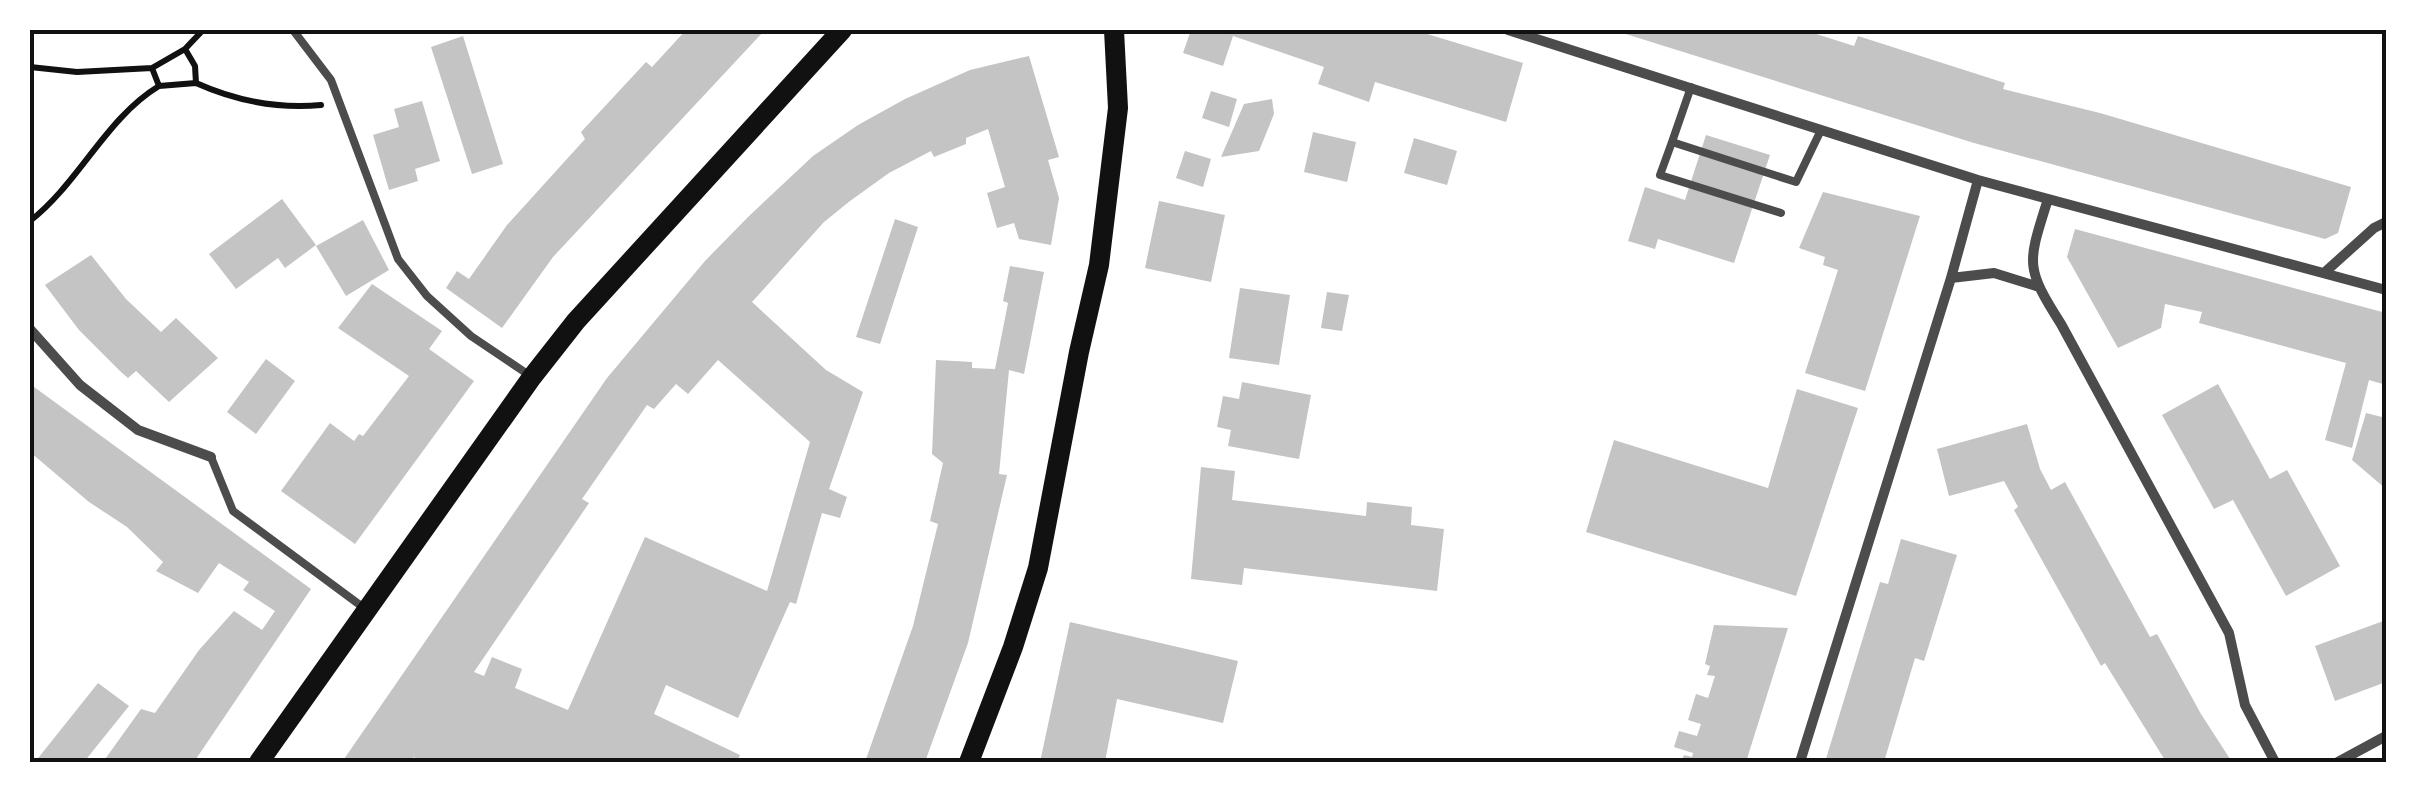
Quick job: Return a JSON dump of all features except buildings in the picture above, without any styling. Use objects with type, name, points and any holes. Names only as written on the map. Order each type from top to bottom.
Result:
[{"type":"main road","points":[[259,762],[532,377],[576,321],[842,30]]},
{"type":"main road","points":[[969,762],[1038,568],[1099,265],[1118,108],[1114,30]]},
{"type":"street","points":[[1508,30],[1978,180],[2386,290]]},
{"type":"street","points":[[1800,762],[1978,180]]},
{"type":"street","points":[[2048,199],[2031,253],[2036,286],[2061,324],[2229,633],[2245,706],[2275,762]]},
{"type":"street","points":[[2324,273],[2386,222]]},
{"type":"street","points":[[1951,278],[1994,273],[2036,286]]},
{"type":"street","points":[[30,329],[80,385],[138,430],[211,457]]},
{"type":"street","points":[[2338,762],[2386,736]]},
{"type":"lane","points":[[294,30],[331,80],[398,259],[427,296],[471,336],[532,377]]},
{"type":"lane","points":[[1691,87],[1660,175],[1780,213]]},
{"type":"lane","points":[[1672,142],[1796,182],[1822,130]]},
{"type":"lane","points":[[211,457],[234,511],[368,610]]},
{"type":"path","points":[[30,66],[77,72],[152,68],[185,49],[204,30]]},
{"type":"path","points":[[185,49],[196,66],[196,83]]},
{"type":"path","points":[[152,68],[158,86]]},
{"type":"path","points":[[30,220],[138,99],[158,86],[196,83],[232,99],[301,107],[341,103]]}]
